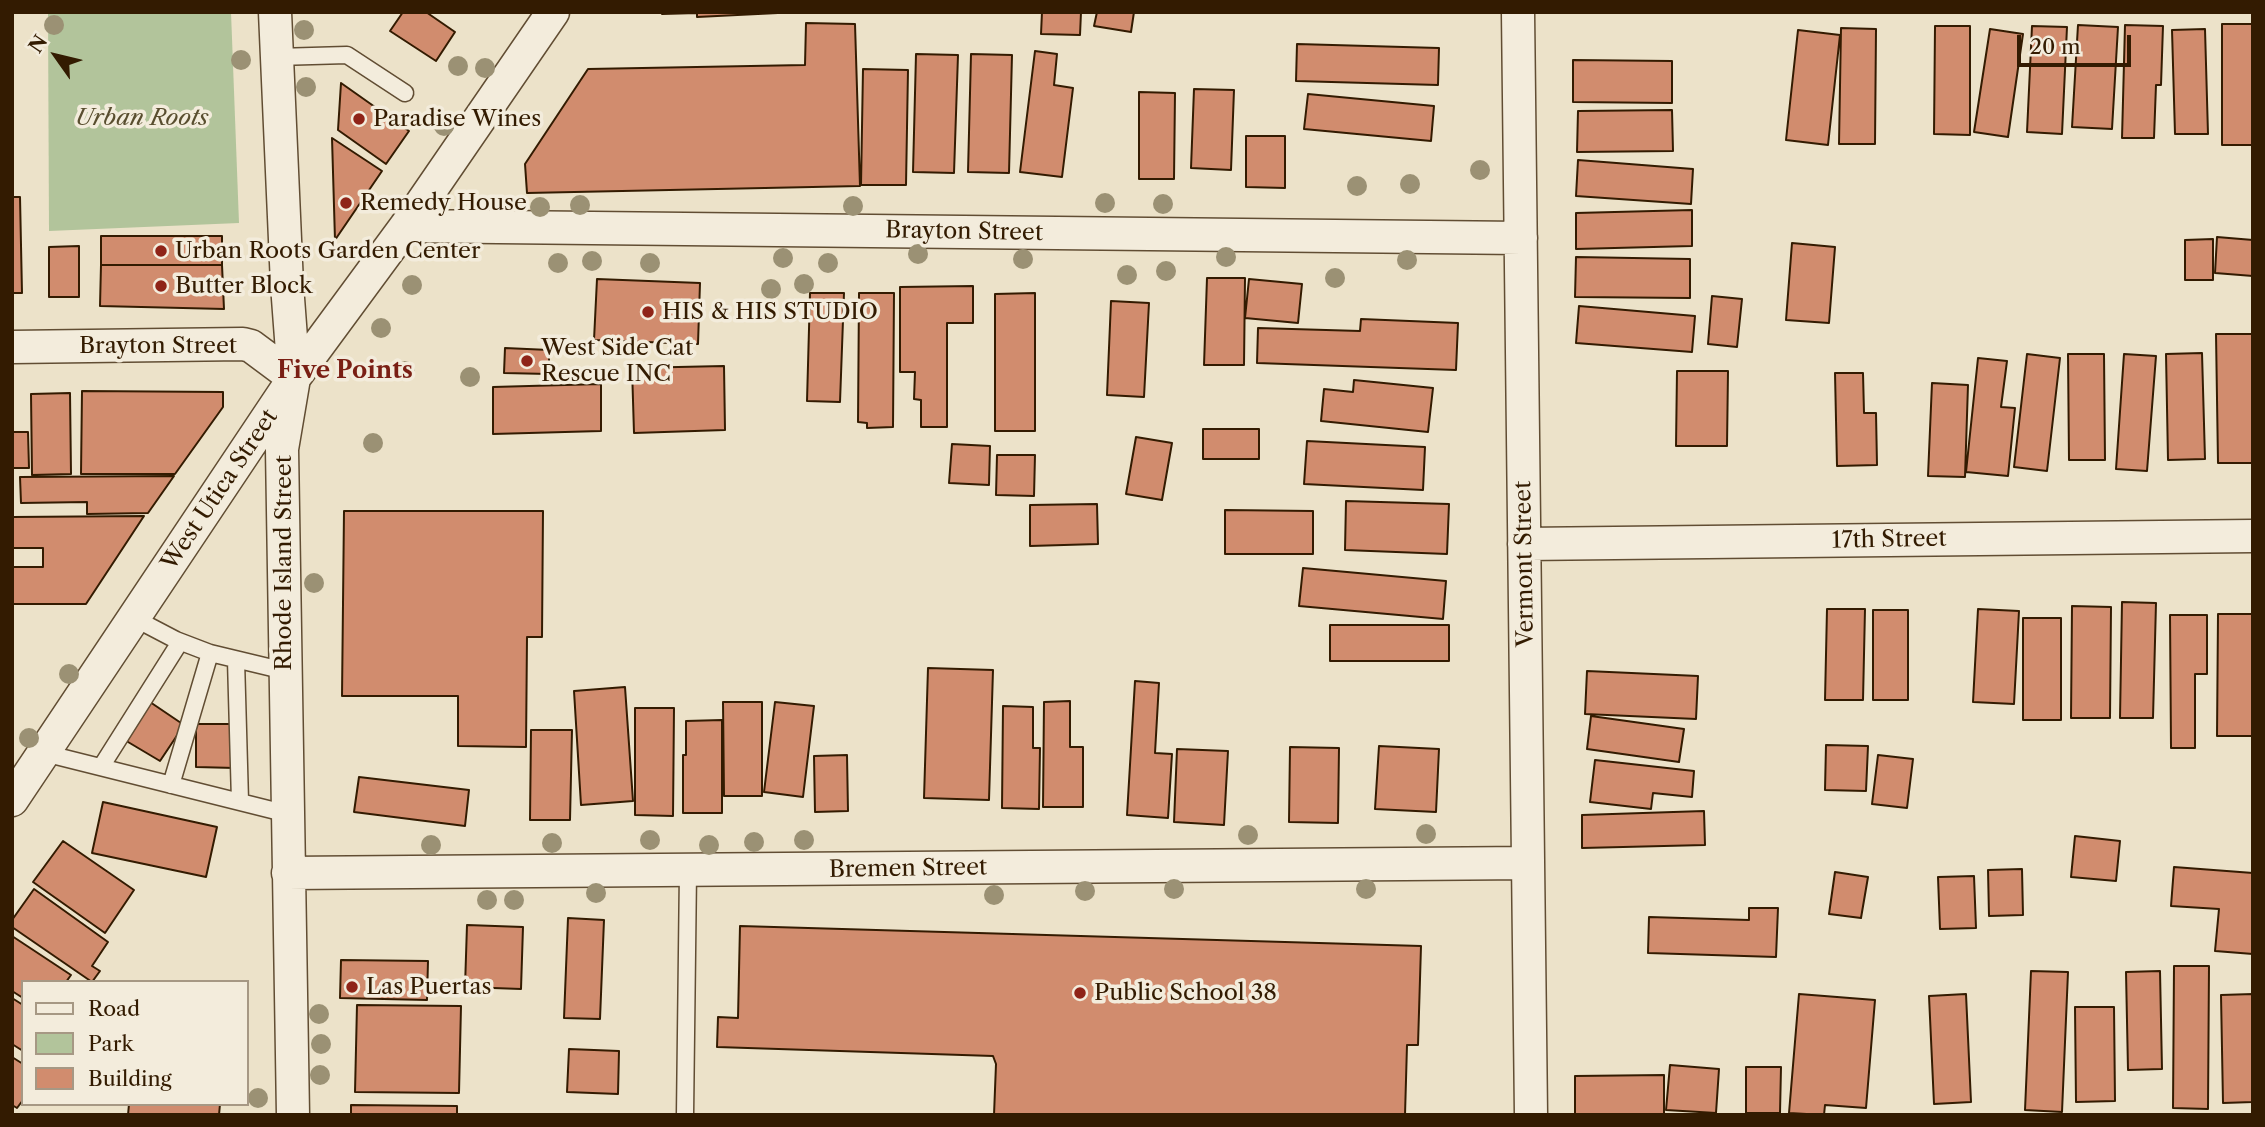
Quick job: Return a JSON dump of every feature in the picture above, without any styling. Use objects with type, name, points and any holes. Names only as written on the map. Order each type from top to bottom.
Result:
[{"type":"street","name":"Rhode Island Street","points":[[275,12],[287,285],[294,378],[282,449],[293,1115]]},
{"type":"street","name":"West Utica Street","points":[[12,800],[294,378],[406,226],[553,12]]},
{"type":"street","name":"Vermont Street","points":[[1518,12],[1531,1115]]},
{"type":"street","name":"Brayton Street","points":[[406,226],[1521,238]]},
{"type":"street","name":"Brayton Street","points":[[12,347],[243,344],[251,346],[294,378]]},
{"type":"street","name":"17th Street","points":[[1524,544],[2253,536]]},
{"type":"street","name":"Bremen Street","points":[[288,873],[1528,863]]},
{"type":"lane","points":[[277,57],[347,55],[405,93]]},
{"type":"lane","points":[[134,618],[180,642],[210,653],[285,671]]},
{"type":"lane","points":[[101,767],[180,642]]},
{"type":"lane","points":[[171,785],[210,653]]},
{"type":"lane","points":[[236,660],[240,801]]},
{"type":"lane","points":[[44,753],[288,814]]},
{"type":"lane","points":[[685,1115],[688,871]]},
{"type":"green space","name":"Urban Roots","points":[[48,12],[231,12],[239,223],[49,231]]},
{"type":"building","points":[[403,12],[426,12],[455,32],[436,61],[390,31]]},
{"type":"building","points":[[662,12],[778,13],[697,17],[697,13]]},
{"type":"building","points":[[1042,12],[1081,12],[1080,35],[1041,34]]},
{"type":"building","points":[[1097,12],[1134,12],[1131,32],[1094,26]]},
{"type":"building","points":[[806,23],[855,24],[860,186],[527,193],[525,164],[588,69],[805,65]]},
{"type":"building","points":[[2222,24],[2253,24],[2252,145],[2222,145]]},
{"type":"building","points":[[2078,25],[2118,27],[2112,129],[2072,127]]},
{"type":"building","points":[[2125,25],[2163,26],[2161,85],[2156,85],[2154,138],[2122,138]]},
{"type":"building","points":[[1935,26],[1970,26],[1970,135],[1934,134]]},
{"type":"building","points":[[2032,26],[2067,27],[2062,134],[2027,132]]},
{"type":"building","points":[[1841,28],[1876,29],[1875,144],[1839,144]]},
{"type":"building","points":[[1990,29],[2023,34],[2008,137],[1974,132]]},
{"type":"building","points":[[2205,29],[2208,134],[2175,134],[2172,30]]},
{"type":"building","points":[[1798,30],[1840,35],[1828,145],[1786,140]]},
{"type":"building","points":[[1297,44],[1439,48],[1438,85],[1296,81]]},
{"type":"building","points":[[1035,51],[1057,54],[1054,85],[1073,88],[1062,177],[1020,172]]},
{"type":"building","points":[[916,54],[958,55],[954,173],[913,172]]},
{"type":"building","points":[[971,54],[1012,55],[1009,173],[968,172]]},
{"type":"building","points":[[1573,60],[1672,61],[1672,103],[1573,102]]},
{"type":"building","points":[[863,69],[908,70],[906,185],[861,185]]},
{"type":"building","points":[[341,83],[409,131],[386,164],[338,130]]},
{"type":"building","points":[[1194,89],[1234,90],[1231,170],[1191,168]]},
{"type":"building","points":[[1139,92],[1175,93],[1174,179],[1139,179]]},
{"type":"building","points":[[1308,94],[1434,106],[1431,141],[1304,129]]},
{"type":"building","points":[[1672,110],[1673,151],[1577,152],[1578,111]]},
{"type":"building","points":[[1246,136],[1285,136],[1285,188],[1246,187]]},
{"type":"building","points":[[332,138],[382,171],[335,240]]},
{"type":"building","points":[[1578,160],[1693,169],[1691,204],[1576,196]]},
{"type":"building","points":[[12,197],[20,197],[22,293],[12,293]]},
{"type":"building","points":[[1692,210],[1692,246],[1576,249],[1576,213]]},
{"type":"building","name":"Urban Roots Garden Center","points":[[101,236],[222,236],[222,265],[101,265]]},
{"type":"building","points":[[2217,237],[2253,240],[2253,276],[2215,273]]},
{"type":"building","points":[[2213,239],[2213,280],[2185,280],[2185,240]]},
{"type":"building","points":[[1792,243],[1835,247],[1829,323],[1786,320]]},
{"type":"building","points":[[79,246],[79,297],[49,297],[49,247]]},
{"type":"building","points":[[1576,257],[1690,259],[1690,298],[1575,297]]},
{"type":"building","name":"Butter Block","points":[[101,265],[222,265],[224,309],[100,306]]},
{"type":"building","points":[[1207,278],[1245,278],[1244,365],[1204,365]]},
{"type":"building","name":"HIS & HIS STUDIO","points":[[597,279],[700,283],[698,344],[594,340]]},
{"type":"building","points":[[1249,279],[1302,284],[1298,323],[1245,318]]},
{"type":"building","points":[[973,286],[973,323],[947,323],[947,427],[921,427],[921,400],[914,399],[915,372],[900,372],[900,287]]},
{"type":"building","points":[[810,293],[844,293],[840,402],[807,401]]},
{"type":"building","points":[[859,293],[894,293],[893,427],[867,428],[867,423],[858,422]]},
{"type":"building","points":[[1035,293],[1035,431],[995,431],[995,294]]},
{"type":"building","points":[[1712,296],[1742,299],[1737,347],[1708,344]]},
{"type":"building","points":[[1111,301],[1149,303],[1144,397],[1107,395]]},
{"type":"building","points":[[1579,306],[1695,316],[1692,352],[1576,343]]},
{"type":"building","points":[[1361,319],[1458,323],[1456,370],[1257,363],[1258,328],[1360,331]]},
{"type":"building","points":[[2216,334],[2252,334],[2252,463],[2218,463]]},
{"type":"building","name":"West Side Cat Rescue INC","points":[[505,348],[549,350],[549,374],[504,373]]},
{"type":"building","points":[[2202,353],[2205,459],[2168,460],[2166,354]]},
{"type":"building","points":[[2027,354],[2060,358],[2047,471],[2014,467]]},
{"type":"building","points":[[2068,354],[2104,354],[2105,460],[2069,460]]},
{"type":"building","points":[[2124,354],[2156,356],[2147,471],[2116,469]]},
{"type":"building","points":[[1978,358],[2007,361],[2001,407],[2015,408],[2008,476],[1966,472]]},
{"type":"building","points":[[724,366],[725,430],[634,433],[632,368]]},
{"type":"building","points":[[1677,371],[1728,371],[1727,446],[1676,446]]},
{"type":"building","points":[[1835,373],[1863,373],[1864,413],[1876,413],[1877,465],[1837,466]]},
{"type":"building","points":[[1354,380],[1433,388],[1428,432],[1321,421],[1324,389],[1353,392]]},
{"type":"building","points":[[1932,383],[1968,385],[1965,477],[1928,476]]},
{"type":"building","points":[[601,384],[601,431],[493,434],[493,387]]},
{"type":"building","points":[[82,391],[223,392],[223,407],[175,474],[81,474]]},
{"type":"building","points":[[70,393],[71,474],[32,475],[31,394]]},
{"type":"building","points":[[1203,429],[1259,429],[1259,459],[1203,459]]},
{"type":"building","points":[[12,432],[28,432],[29,468],[12,468]]},
{"type":"building","points":[[1136,437],[1172,443],[1162,500],[1126,494]]},
{"type":"building","points":[[1307,441],[1425,447],[1423,490],[1304,484]]},
{"type":"building","points":[[952,444],[990,446],[989,485],[949,483]]},
{"type":"building","points":[[997,455],[1035,455],[1034,496],[996,495]]},
{"type":"building","points":[[174,476],[148,513],[87,514],[87,502],[21,503],[20,477]]},
{"type":"building","points":[[1346,501],[1449,504],[1447,554],[1345,550]]},
{"type":"building","points":[[1097,504],[1098,544],[1030,546],[1030,505]]},
{"type":"building","points":[[1225,510],[1313,511],[1313,554],[1225,554]]},
{"type":"building","points":[[344,511],[543,511],[542,637],[527,637],[526,747],[458,746],[458,696],[342,696]]},
{"type":"building","points":[[144,516],[86,604],[12,604],[12,567],[43,567],[43,548],[12,548],[12,517]]},
{"type":"building","points":[[1303,568],[1446,581],[1443,619],[1299,606]]},
{"type":"building","points":[[2122,602],[2156,603],[2153,718],[2120,718]]},
{"type":"building","points":[[2072,606],[2111,607],[2110,718],[2071,718]]},
{"type":"building","points":[[1827,609],[1865,609],[1863,700],[1825,700]]},
{"type":"building","points":[[1978,609],[2019,611],[2014,704],[1973,702]]},
{"type":"building","points":[[1873,610],[1908,610],[1908,700],[1873,700]]},
{"type":"building","points":[[2218,614],[2253,614],[2253,736],[2217,736]]},
{"type":"building","points":[[2170,615],[2207,615],[2207,674],[2195,674],[2195,748],[2171,748]]},
{"type":"building","points":[[2023,618],[2061,618],[2061,720],[2023,720]]},
{"type":"building","points":[[1330,625],[1449,625],[1449,661],[1330,661]]},
{"type":"building","points":[[928,668],[993,670],[989,800],[924,798]]},
{"type":"building","points":[[1587,671],[1698,676],[1696,719],[1585,714]]},
{"type":"building","points":[[1135,681],[1159,683],[1155,753],[1172,754],[1168,818],[1127,815]]},
{"type":"building","points":[[625,687],[633,801],[581,805],[574,691]]},
{"type":"building","points":[[1070,701],[1070,747],[1083,747],[1083,807],[1043,807],[1044,702]]},
{"type":"building","points":[[150,702],[184,725],[160,761],[123,739]]},
{"type":"building","points":[[723,702],[762,702],[762,796],[724,796]]},
{"type":"building","points":[[775,702],[814,706],[803,797],[764,792]]},
{"type":"building","points":[[1003,706],[1033,707],[1033,748],[1040,748],[1039,809],[1002,808]]},
{"type":"building","points":[[635,708],[674,708],[673,816],[635,815]]},
{"type":"building","points":[[1591,716],[1684,729],[1679,762],[1587,749]]},
{"type":"building","points":[[722,720],[722,813],[683,813],[686,721]]},
{"type":"building","points":[[196,724],[236,724],[235,768],[196,767]]},
{"type":"building","points":[[531,730],[572,730],[570,820],[530,820]]},
{"type":"building","points":[[1826,745],[1868,746],[1866,791],[1825,790]]},
{"type":"building","points":[[1379,746],[1439,749],[1436,812],[1375,809]]},
{"type":"building","points":[[1290,747],[1339,748],[1338,823],[1289,822]]},
{"type":"building","points":[[1177,749],[1228,751],[1224,825],[1174,822]]},
{"type":"building","points":[[847,755],[848,811],[815,812],[814,756]]},
{"type":"building","points":[[1878,755],[1913,759],[1907,808],[1872,804]]},
{"type":"building","points":[[1595,760],[1694,771],[1692,797],[1653,793],[1651,809],[1590,802]]},
{"type":"building","points":[[359,777],[469,790],[465,826],[354,812]]},
{"type":"building","points":[[103,802],[217,827],[206,877],[92,853]]},
{"type":"building","points":[[1704,811],[1705,845],[1582,848],[1582,815]]},
{"type":"building","points":[[2075,836],[2120,841],[2116,881],[2071,877]]},
{"type":"building","points":[[63,841],[134,890],[105,933],[33,882]]},
{"type":"building","points":[[2174,867],[2253,873],[2253,954],[2215,951],[2219,909],[2171,906]]},
{"type":"building","points":[[2022,869],[2023,915],[1989,916],[1988,870]]},
{"type":"building","points":[[1835,872],[1868,877],[1861,918],[1829,914]]},
{"type":"building","points":[[1974,876],[1976,928],[1940,929],[1938,877]]},
{"type":"building","points":[[34,889],[108,942],[92,966],[100,971],[93,980],[89,980],[12,927],[12,920]]},
{"type":"building","points":[[1749,908],[1778,908],[1776,957],[1648,953],[1649,917],[1749,920]]},
{"type":"building","points":[[568,918],[604,920],[600,1019],[564,1018]]},
{"type":"building","points":[[467,925],[523,927],[521,989],[465,987]]},
{"type":"building","points":[[740,926],[1421,946],[1418,1045],[1407,1045],[1405,1115],[994,1115],[996,1064],[993,1056],[717,1047],[718,1017],[738,1018]]},
{"type":"building","points":[[12,936],[71,975],[67,980],[21,980],[21,997],[12,991]]},
{"type":"building","points":[[341,960],[428,961],[427,1000],[340,998]]},
{"type":"building","points":[[2174,966],[2209,966],[2208,1109],[2173,1108]]},
{"type":"building","points":[[2031,971],[2068,972],[2062,1112],[2025,1110]]},
{"type":"building","points":[[2160,971],[2162,1069],[2128,1070],[2126,972]]},
{"type":"building","points":[[1799,994],[1875,1000],[1866,1108],[1825,1105],[1824,1115],[1789,1113]]},
{"type":"building","points":[[1966,994],[1971,1102],[1934,1104],[1929,996]]},
{"type":"building","points":[[2253,994],[2253,1102],[2223,1103],[2221,995]]},
{"type":"building","points":[[12,998],[21,1004],[21,1050],[12,1044]]},
{"type":"building","points":[[357,1005],[461,1006],[459,1093],[355,1092]]},
{"type":"building","points":[[2075,1007],[2114,1007],[2115,1101],[2076,1102]]},
{"type":"building","points":[[569,1049],[619,1051],[618,1094],[567,1092]]},
{"type":"building","points":[[12,1057],[21,1063],[21,1103],[17,1108],[12,1105]]},
{"type":"building","points":[[1670,1065],[1719,1069],[1716,1113],[1666,1110]]},
{"type":"building","points":[[1746,1067],[1781,1067],[1780,1113],[1746,1113]]},
{"type":"building","points":[[1664,1075],[1664,1115],[1575,1115],[1575,1076]]},
{"type":"building","points":[[351,1105],[457,1106],[457,1115],[351,1115]]},
{"type":"building","points":[[129,1106],[220,1106],[219,1115],[128,1115]]},
{"type":"place","name":"Paradise Wines","points":[[359,119]]},
{"type":"place","name":"Remedy House","points":[[346,203]]},
{"type":"place","name":"Urban Roots Garden Center","points":[[161,251]]},
{"type":"place","name":"Butter Block","points":[[161,286]]},
{"type":"place","name":"HIS & HIS STUDIO","points":[[648,312]]},
{"type":"place","name":"West Side Cat Rescue INC","points":[[527,361]]},
{"type":"place","name":"Las Puertas","points":[[352,987]]},
{"type":"place","name":"Public School 38","points":[[1080,993]]},
{"type":"district","name":"Five Points","points":[[345,371]]}]
